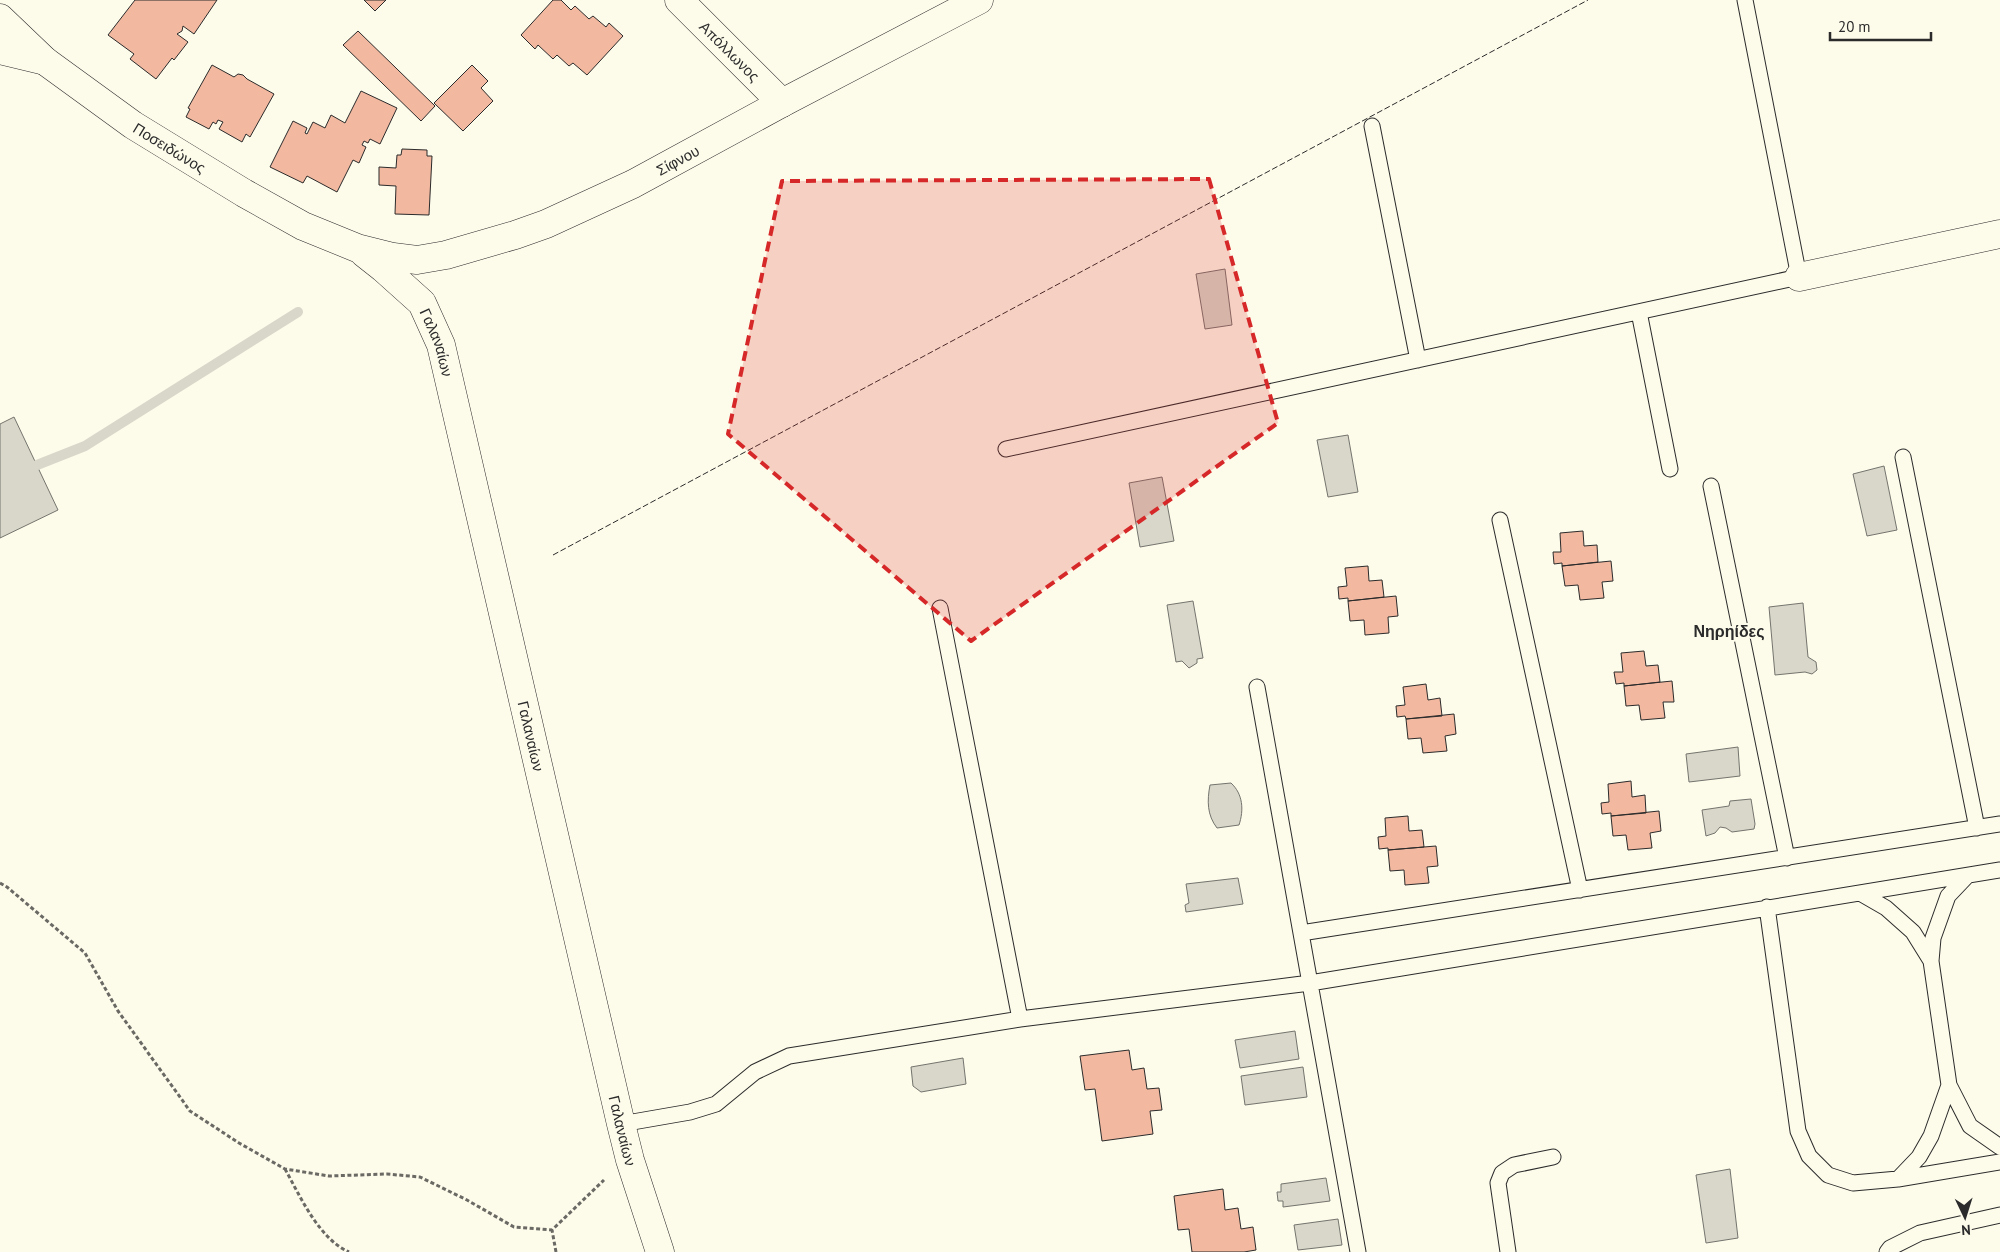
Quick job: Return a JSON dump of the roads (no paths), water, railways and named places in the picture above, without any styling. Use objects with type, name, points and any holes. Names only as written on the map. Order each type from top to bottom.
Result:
[{"type":"street","name":"Απόλλωνος","points":[[679,0],[782,103]]},
{"type":"street","name":"Σίφνου","points":[[357,248],[393,257],[417,260],[446,255],[546,224],[633,184],[978,0]]},
{"type":"street","name":"Ποσειδώνος","points":[[0,18],[45,61],[133,125],[182,156],[303,226],[357,248]]},
{"type":"street","points":[[0,50],[45,61]]},
{"type":"street","points":[[1799,277],[2000,234]]},
{"type":"street","name":"Γαλαναίων","points":[[357,248],[383,268],[422,303],[441,344],[621,1124],[630,1160],[660,1252]]},
{"type":"lane","points":[[1006,449],[1799,277],[1745,0]]},
{"type":"lane","points":[[1372,126],[1418,360]]},
{"type":"lane","points":[[1639,312],[1670,469]]},
{"type":"lane","points":[[1903,456],[1977,828]]},
{"type":"lane","points":[[1711,486],[1788,858]]},
{"type":"lane","points":[[1500,520],[1580,890]]},
{"type":"lane","points":[[940,608],[1020,1019]]},
{"type":"lane","points":[[1256,687],[1358,1252]]},
{"type":"lane","points":[[1301,934],[2000,824]]},
{"type":"lane","points":[[621,1124],[690,1112],[716,1104],[755,1072],[789,1056],[1020,1019],[1310,983],[2000,870]]},
{"type":"lane","points":[[1967,876],[1948,896],[1933,938],[1931,961],[1949,1086],[1970,1126],[2000,1147]]},
{"type":"lane","points":[[1860,893],[1886,908],[1913,932],[1931,961]]},
{"type":"lane","points":[[1767,907],[1798,1130],[1809,1156],[1828,1175],[1853,1183],[1898,1180],[2000,1162]]},
{"type":"lane","points":[[1898,1180],[1919,1156],[1931,1136],[1949,1086]]},
{"type":"lane","points":[[1508,1252],[1498,1183],[1502,1173],[1514,1164],[1552,1157]]},
{"type":"lane","points":[[1887,1252],[1890,1248],[1920,1233],[2000,1215]]},
{"type":"waterway","points":[[37,465],[85,446],[298,312]]},
{"type":"district","name":"Νηρηίδες","points":[[1729,631]]}]
